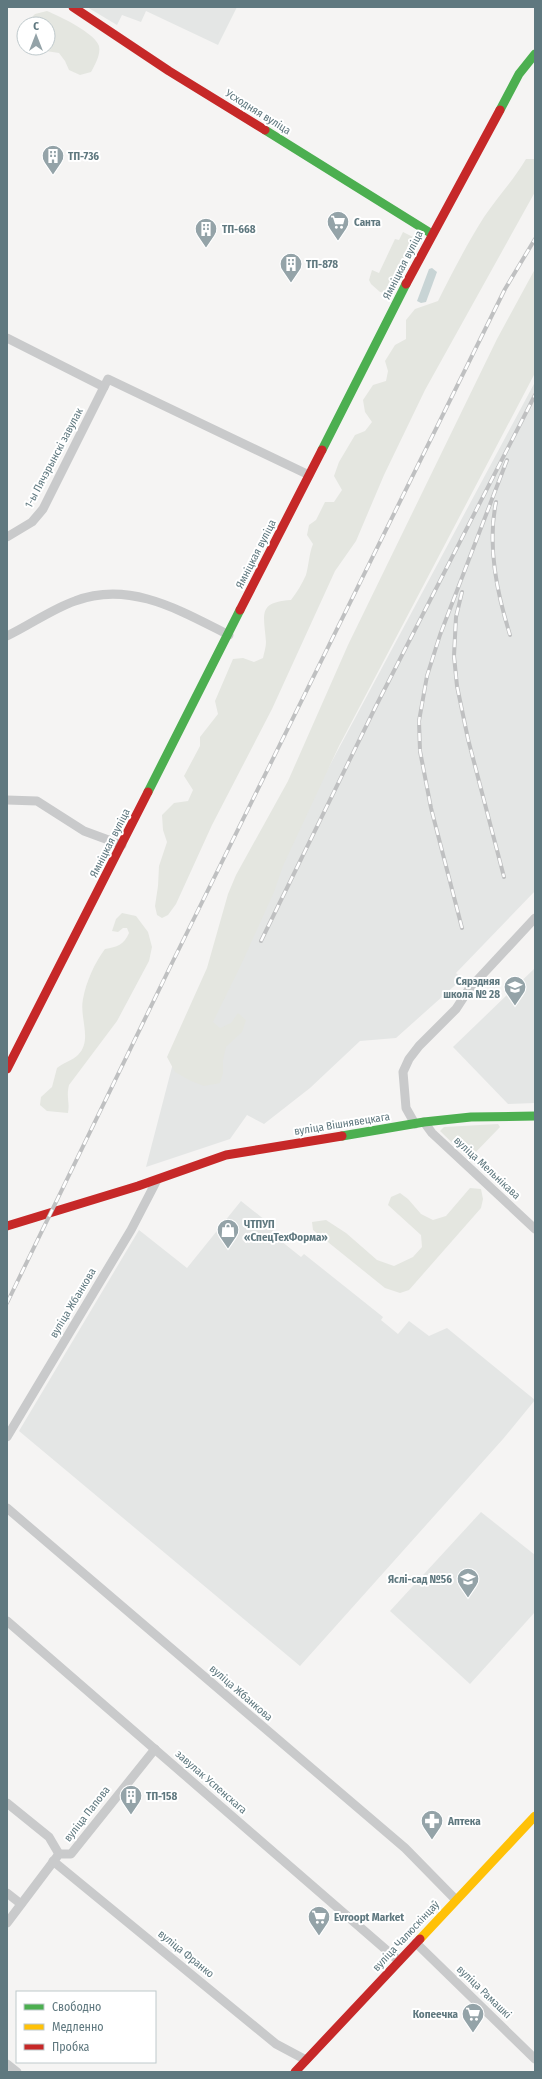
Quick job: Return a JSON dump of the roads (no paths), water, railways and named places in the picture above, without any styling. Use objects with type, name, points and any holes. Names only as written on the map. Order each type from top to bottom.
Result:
[{"type":"main road","name":"Усходняя вуліца","points":[[73,7],[169,71],[432,234]]},
{"type":"main road","name":"Ямніцкая вуліца","points":[[7,1069],[432,234],[519,74],[535,54]]},
{"type":"main road","name":"вуліца Вішнявецкага","points":[[7,1226],[157,1180],[226,1156],[424,1122],[471,1117],[535,1116]]},
{"type":"main road","name":"вуліца Чалюскінцаў","points":[[299,2071],[306,2060],[535,1816]]},
{"type":"street","points":[[7,338],[309,475]]},
{"type":"street","name":"1-ы Пячэрынскі завулак","points":[[7,536],[32,522],[43,509],[106,383]]},
{"type":"street","points":[[7,636],[75,601],[89,596],[120,593],[146,597],[166,604],[229,635]]},
{"type":"street","points":[[7,800],[37,801],[84,831],[122,844]]},
{"type":"street","points":[[415,1124],[406,1108],[403,1072],[409,1058],[456,1009],[469,989],[535,918]]},
{"type":"street","name":"вуліца Мельнікава","points":[[424,1122],[432,1133],[535,1229]]},
{"type":"street","name":"вуліца Жбанкова","points":[[7,1437],[131,1230],[157,1180]]},
{"type":"street","name":"вуліца Жбанкова","points":[[7,1508],[405,1848],[456,1900]]},
{"type":"street","name":"завулак Успенскага","points":[[7,1620],[399,1961]]},
{"type":"street","name":"вуліца Папова","points":[[56,1857],[71,1854],[155,1749]]},
{"type":"street","name":"вуліца Франко","points":[[7,1802],[48,1837],[56,1857],[276,2044],[306,2060]]},
{"type":"street","points":[[7,1923],[56,1857]]},
{"type":"street","points":[[7,1893],[21,1904]]},
{"type":"street","name":"вуліца Рамашкі","points":[[416,1943],[535,2059]]},
{"type":"street","points":[[7,2064],[17,2072]]},
{"type":"railway","points":[[7,1303],[173,961],[505,289],[535,239]]},
{"type":"railway","points":[[261,941],[376,706],[535,395]]},
{"type":"railway","points":[[462,928],[431,808],[420,751],[419,721],[427,676],[440,635],[507,460]]},
{"type":"railway","points":[[496,502],[493,519],[493,552],[497,586],[510,635]]},
{"type":"railway","points":[[462,592],[456,617],[454,656],[457,686],[468,739],[504,877]]},
{"type":"place","name":"ТП-736","points":[[53,176]]},
{"type":"place","name":"Санта","points":[[338,242]]},
{"type":"place","name":"ТП-668","points":[[206,248]]},
{"type":"place","name":"ТП-878","points":[[291,284]]},
{"type":"place","name":"Сярэдняя школа № 28","points":[[515,1006]]},
{"type":"place","name":"ЧТПУП «СпецТехФорма»","points":[[228,1250]]},
{"type":"place","name":"Яслі-сад №56","points":[[468,1598]]},
{"type":"place","name":"ТП-158","points":[[131,1816]]},
{"type":"place","name":"Аптека","points":[[432,1840]]},
{"type":"place","name":"Evroopt Market","points":[[319,1936]]},
{"type":"place","name":"Копеечка","points":[[473,2034]]}]
